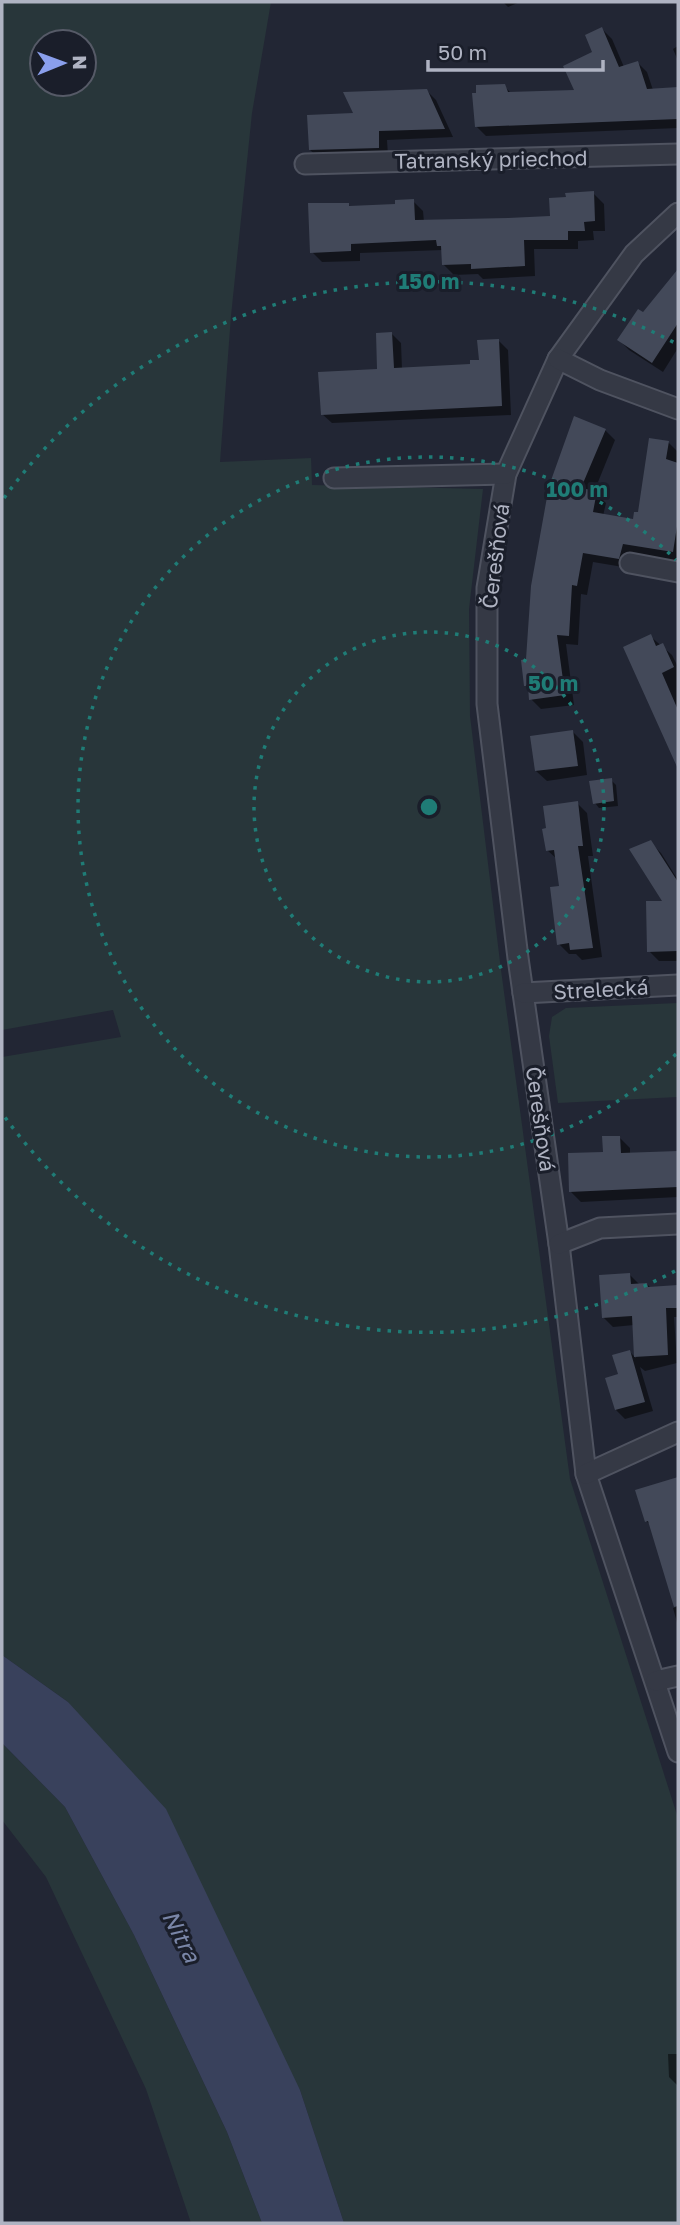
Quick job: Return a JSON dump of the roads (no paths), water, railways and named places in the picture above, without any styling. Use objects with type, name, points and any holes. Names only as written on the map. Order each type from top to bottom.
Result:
[{"type":"street","name":"Tatranský priechod","points":[[305,164],[678,154]]},
{"type":"street","name":"Čerešňová","points":[[678,214],[634,254],[558,359],[506,474],[487,588],[487,704],[523,993],[559,1244],[586,1474],[678,1752]]},
{"type":"street","points":[[558,359],[600,380],[678,409]]},
{"type":"street","name":"Čerešňová","points":[[334,478],[506,474]]},
{"type":"street","points":[[630,563],[678,572]]},
{"type":"street","name":"Strelecká","points":[[523,993],[678,985]]},
{"type":"street","points":[[559,1244],[600,1228],[678,1224]]},
{"type":"street","points":[[586,1474],[678,1432]]},
{"type":"street","points":[[656,1681],[678,1676]]},
{"type":"water","name":"Nitra","points":[[2,1655],[68,1702],[166,1809],[300,2090],[344,2223],[262,2223],[227,2132],[134,1935],[65,1807],[2,1743]]}]
